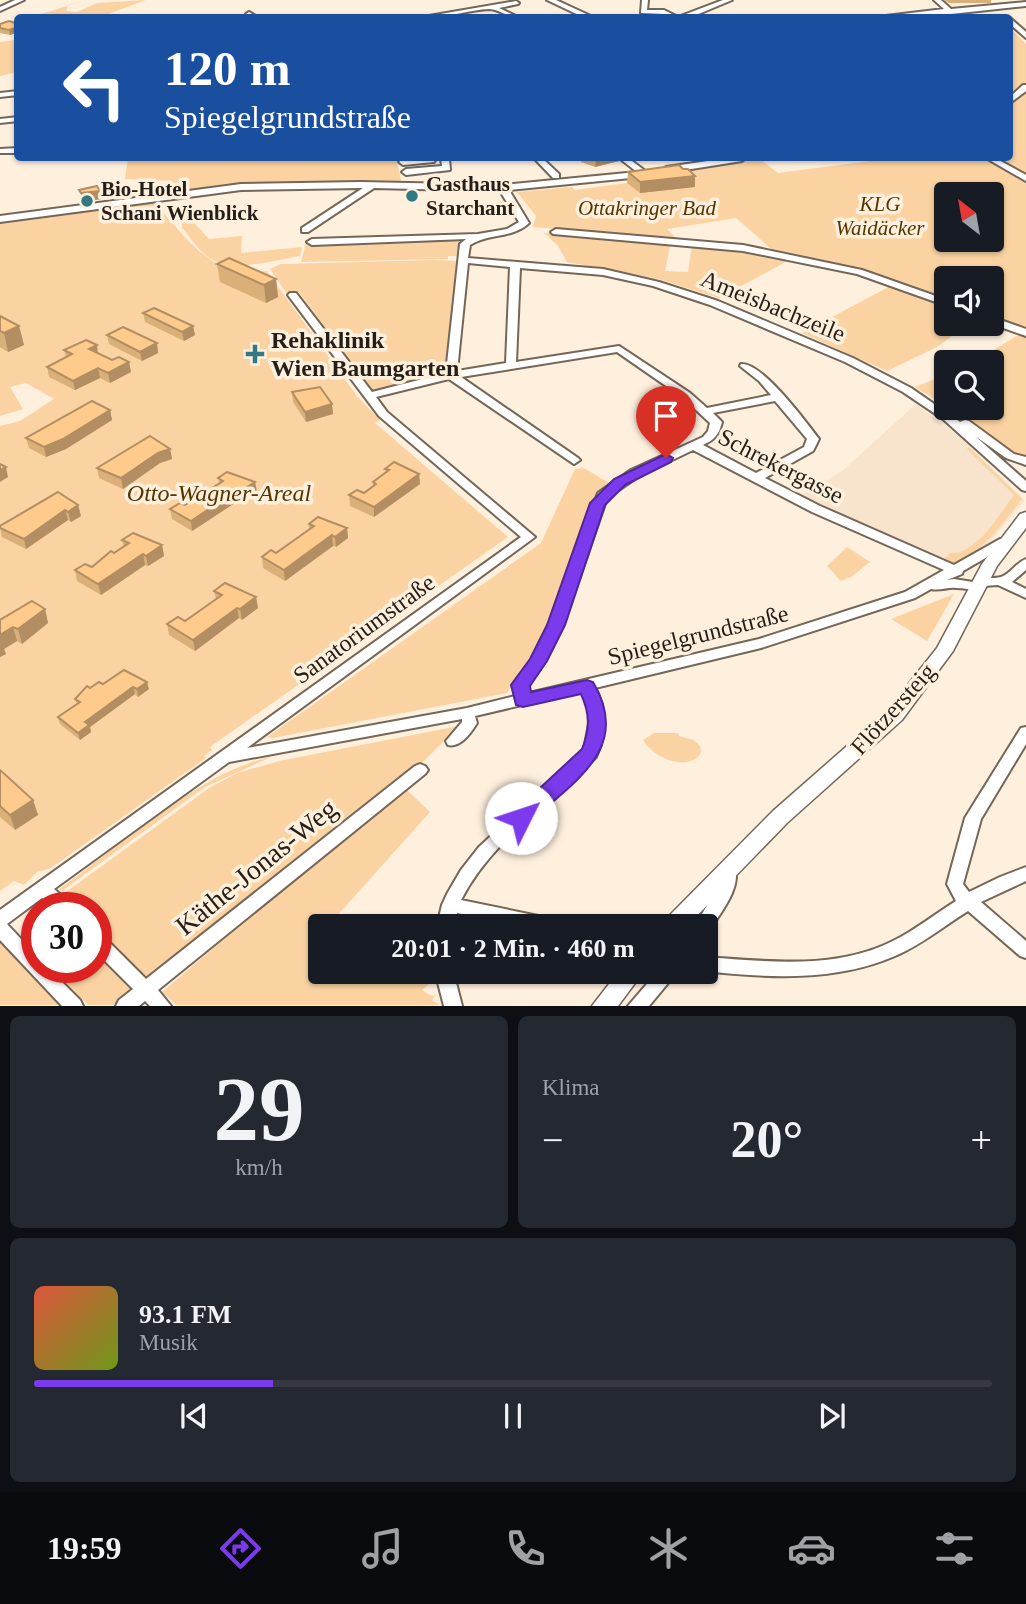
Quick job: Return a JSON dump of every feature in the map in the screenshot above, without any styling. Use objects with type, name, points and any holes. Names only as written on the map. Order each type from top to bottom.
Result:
[{"type":"main road","name":"Flötzersteig","points":[[684,914],[728,868],[895,715],[944,651],[1004,542],[1024,519]]},
{"type":"main road","points":[[603,1006],[619,984]]},
{"type":"street","points":[[0,9],[21,0]]},
{"type":"street","points":[[550,0],[583,14]]},
{"type":"street","points":[[643,0],[645,12],[666,11],[672,14]]},
{"type":"street","points":[[690,14],[729,0]]},
{"type":"street","points":[[937,0],[951,12]]},
{"type":"street","points":[[449,14],[516,4]]},
{"type":"street","points":[[934,14],[1002,9],[1026,4]]},
{"type":"street","points":[[495,8],[508,14]]},
{"type":"street","points":[[1002,9],[1006,14]]},
{"type":"street","points":[[1013,23],[1026,36]]},
{"type":"street","points":[[403,164],[421,161]]},
{"type":"street","points":[[403,164],[447,167],[448,161]]},
{"type":"street","points":[[541,161],[558,179]]},
{"type":"street","points":[[627,161],[644,173]]},
{"type":"street","points":[[0,219],[227,188],[372,185],[503,188],[558,179],[644,173],[722,161]]},
{"type":"street","points":[[995,161],[1026,178]]},
{"type":"street","points":[[403,164],[405,187]]},
{"type":"street","points":[[305,230],[372,185]]},
{"type":"street","points":[[312,242],[479,236],[513,231],[524,223],[503,188]]},
{"type":"street","points":[[556,232],[743,248],[869,275],[934,298]]},
{"type":"street","points":[[451,375],[465,244],[479,236]]},
{"type":"street","name":"Ameisbachzeile","points":[[464,260],[603,272],[704,299],[866,368],[934,409]]},
{"type":"street","points":[[293,295],[369,396],[451,375],[512,366],[515,263]]},
{"type":"street","points":[[1004,325],[1026,333]]},
{"type":"street","name":"Schrekergasse","points":[[512,366],[615,349],[625,351],[706,411],[716,422],[716,429],[695,446],[816,509],[957,571]]},
{"type":"street","points":[[745,366],[763,379],[809,432],[813,443],[809,449],[756,478]]},
{"type":"street","points":[[451,375],[574,460]]},
{"type":"street","name":"Sanatoriumstraße","points":[[0,919],[529,537],[383,414],[369,396]]},
{"type":"street","points":[[706,411],[778,397]]},
{"type":"street","name":"Ameisbachzeile","points":[[950,420],[1026,487]]},
{"type":"street","points":[[956,420],[965,423],[1010,456],[1026,461]]},
{"type":"street","points":[[523,700],[520,685],[538,661],[556,625],[603,496],[635,473],[695,446]]},
{"type":"street","name":"Spiegelgrundstraße","points":[[227,757],[467,713],[587,687],[824,626],[929,587],[1004,542]]},
{"type":"street","points":[[1026,563],[1003,582],[1026,594]]},
{"type":"street","name":"Spiegelgrundstraße","points":[[929,587],[954,583],[1003,582]]},
{"type":"street","points":[[448,914],[467,874],[489,848],[591,753],[597,734],[598,711],[587,687]]},
{"type":"street","points":[[453,741],[470,723],[467,713]]},
{"type":"street","points":[[1026,732],[973,818],[955,884],[967,900],[1026,951]]},
{"type":"street","name":"Käthe-Jonas-Weg","points":[[125,1006],[420,770]]},
{"type":"street","points":[[710,914],[727,886],[728,868]]},
{"type":"street","points":[[718,965],[801,968],[852,963],[903,943],[967,900],[1026,874]]},
{"type":"street","points":[[43,888],[47,892]]},
{"type":"street","points":[[450,905],[494,914]]},
{"type":"street","points":[[0,928],[21,951]]},
{"type":"street","points":[[112,956],[162,1006]]},
{"type":"street","points":[[52,983],[74,1006]]},
{"type":"street","points":[[447,984],[453,1006]]},
{"type":"street","points":[[637,1006],[656,984]]},
{"type":"shaded area","points":[[916,404],[962,439],[1025,500],[987,545],[960,563],[951,563],[800,496],[842,471]]},
{"type":"green space","points":[[146,0],[108,14],[42,14],[68,6],[66,11],[77,12],[97,3]]},
{"type":"green space","points":[[1013,31],[1026,44],[1026,82],[1013,94]]},
{"type":"green space","points":[[14,40],[14,73],[0,76],[0,42]]},
{"type":"green space","points":[[1026,93],[1026,177],[997,161],[1013,161],[1013,101]]},
{"type":"green space","points":[[128,161],[397,161],[402,184],[276,183],[159,193],[171,181],[125,179]]},
{"type":"green space","name":"KLG Waidäcker","points":[[763,161],[778,173],[870,161],[992,161],[1026,180],[1026,330],[1004,322],[1004,266],[934,266],[934,296],[866,272],[776,253],[736,218],[667,229],[677,239],[533,227],[536,216],[517,192],[572,187],[575,190],[686,175],[682,170]]},
{"type":"green space","name":"Otto-Wagner-Areal","points":[[153,202],[156,211],[163,212],[195,248],[220,265],[249,272],[267,271],[357,396],[380,420],[375,423],[508,537],[210,747],[212,750],[204,756],[206,758],[51,868],[37,872],[24,885],[14,881],[0,891],[0,426],[20,421],[54,399],[26,383],[10,387],[23,409],[0,416],[0,224]]},
{"type":"green space","points":[[182,207],[197,208],[186,214],[209,239],[242,236],[241,253],[302,247],[300,256],[240,265],[217,262],[201,251],[182,228],[182,221],[172,212]]},
{"type":"green space","points":[[544,233],[671,242],[665,271],[688,272],[692,244],[791,259],[719,298],[658,279],[567,262],[558,246]]},
{"type":"green space","points":[[460,237],[458,256],[448,256],[448,259],[301,262],[306,243]]},
{"type":"green space","points":[[459,261],[450,325],[448,370],[444,374],[371,391],[299,292],[287,294],[270,269],[281,264]]},
{"type":"green space","points":[[894,284],[934,299],[934,336],[952,336],[937,347],[887,371],[802,333]]},
{"type":"green space","points":[[1022,333],[1026,334],[1026,457],[1008,451],[965,420],[1004,420],[1004,350],[993,350]]},
{"type":"green space","points":[[934,379],[934,399],[915,387]]},
{"type":"green space","points":[[969,447],[1022,499],[984,544],[966,558],[953,563],[943,560],[950,553],[960,552],[978,541],[1014,495],[967,449]]},
{"type":"green space","points":[[584,468],[609,483],[597,495],[550,629],[507,693],[267,737],[541,543],[575,469]]},
{"type":"green space","points":[[847,547],[870,562],[851,577],[841,581],[827,566]]},
{"type":"green space","points":[[954,594],[927,641],[891,619]]},
{"type":"green space","points":[[459,726],[421,764],[158,975],[145,977],[112,945],[112,892],[66,892],[209,788],[237,773],[279,761]]},
{"type":"green space","points":[[654,733],[678,733],[679,736],[694,740],[700,746],[701,753],[688,762],[662,757],[643,740]]},
{"type":"green space","points":[[271,757],[205,787],[62,891],[59,889],[188,794],[243,765]]},
{"type":"green space","points":[[406,789],[430,812],[339,914],[308,914],[308,984],[429,984],[422,990],[432,996],[436,995],[432,1000],[440,1005],[176,1005],[162,992],[308,867]]},
{"type":"green space","points":[[0,942],[21,964],[21,983],[40,983],[61,1005],[0,1005]]},
{"type":"green space","points":[[112,971],[132,991],[113,1005],[88,1005],[67,983],[112,983]]},
{"type":"building","points":[[9,21],[14,23],[14,28],[0,28],[0,24]]},
{"type":"building","points":[[679,165],[695,176],[640,182],[628,172]]},
{"type":"building","points":[[97,186],[100,191],[81,193],[79,190]]},
{"type":"building","points":[[229,258],[276,279],[264,285],[217,264]]},
{"type":"building","points":[[154,308],[193,326],[182,332],[143,313]]},
{"type":"building","points":[[0,316],[19,326],[4,333],[0,331]]},
{"type":"building","points":[[123,327],[157,343],[140,352],[107,335]]},
{"type":"building","points":[[86,340],[97,345],[89,349],[112,360],[119,357],[129,362],[108,373],[98,368],[73,381],[47,367],[72,354],[64,350]]},
{"type":"building","points":[[320,387],[332,404],[305,412],[292,392]]},
{"type":"building","points":[[92,401],[110,410],[63,439],[44,447],[26,438]]},
{"type":"building","points":[[150,436],[170,449],[158,453],[121,478],[97,468]]},
{"type":"building","points":[[394,462],[419,474],[374,507],[349,495],[357,490],[364,493],[376,484],[373,482],[389,470],[385,469]]},
{"type":"building","points":[[227,472],[255,482],[242,490],[239,489],[191,521],[170,509],[180,503],[185,505],[223,481],[218,478]]},
{"type":"building","points":[[58,492],[78,505],[68,512],[65,510],[24,539],[0,528],[0,526]]},
{"type":"building","points":[[318,517],[347,528],[335,537],[332,535],[284,570],[262,557],[271,550],[276,553],[314,526],[309,524]]},
{"type":"building","points":[[133,533],[162,545],[146,556],[143,554],[98,584],[75,570],[85,564],[92,567],[111,551],[114,553],[129,543],[122,540]]},
{"type":"building","points":[[225,583],[256,597],[193,640],[167,624],[178,617],[185,621],[222,595],[214,591]]},
{"type":"building","points":[[32,601],[45,609],[18,629],[13,627],[0,635],[0,620]]},
{"type":"building","points":[[124,670],[147,682],[137,689],[133,687],[85,722],[89,725],[78,733],[58,717],[80,702],[75,699],[87,686],[90,688],[99,682],[103,684]]},
{"type":"building","points":[[0,770],[33,800],[10,815],[0,806]]},
{"type":"place","name":"Gasthaus Starchant","points":[[412,196]]},
{"type":"place","name":"Bio-Hotel Schani Wienblick","points":[[87,201]]},
{"type":"place","name":"Rehaklinik Wien Baumgarten","points":[[255,354]]},
{"type":"route","points":[[521,818],[591,753],[597,734],[598,711],[587,687],[523,700],[520,685],[538,661],[556,625],[598,503],[619,482],[666,458]]},
{"type":"park label","name":"Ottakringer Bad","points":[[647,208]]}]
